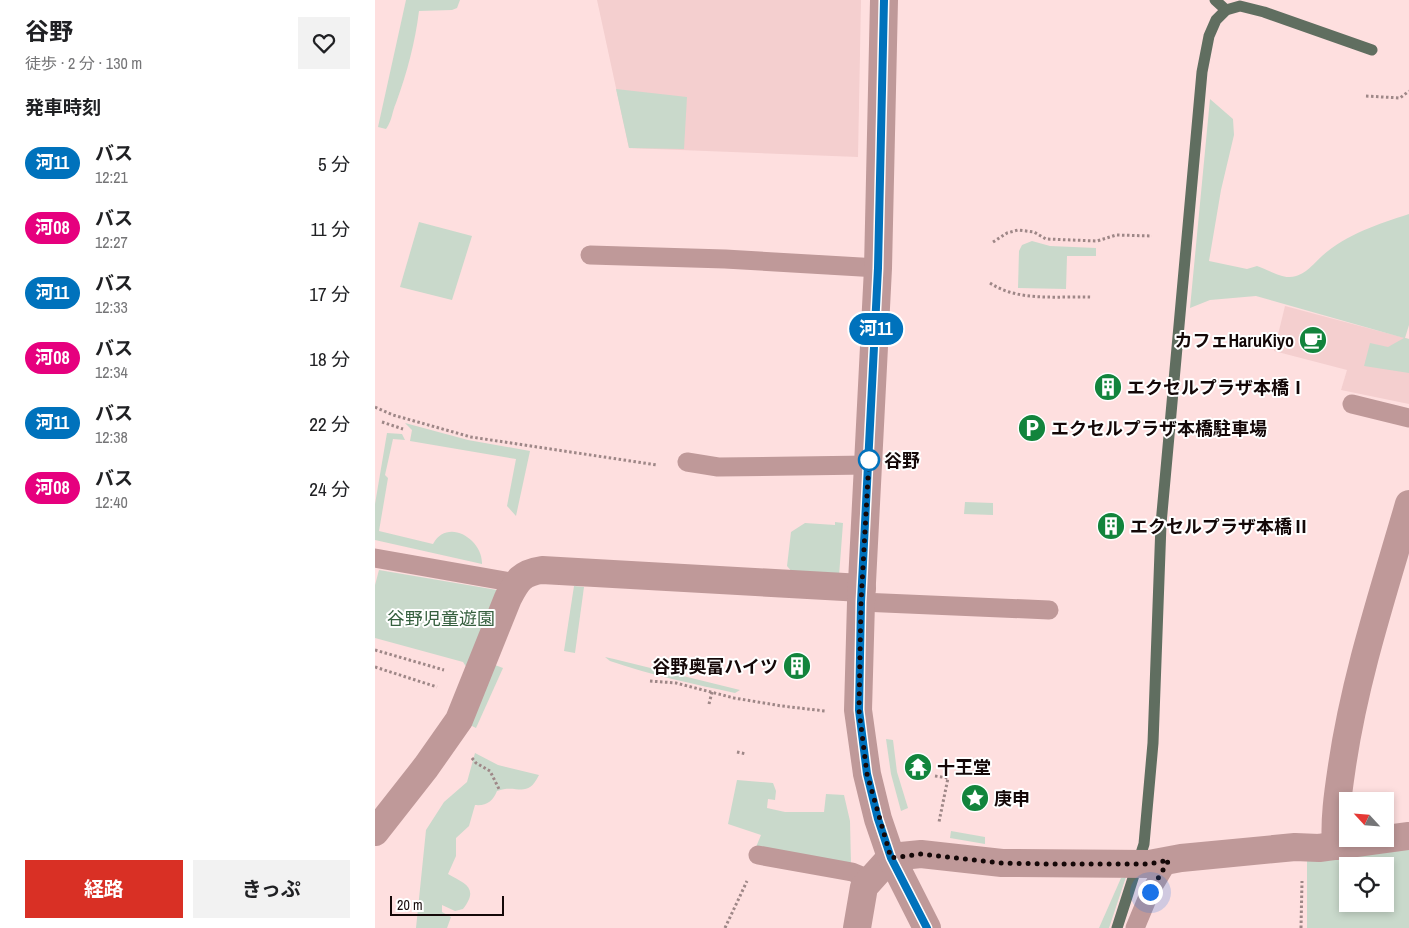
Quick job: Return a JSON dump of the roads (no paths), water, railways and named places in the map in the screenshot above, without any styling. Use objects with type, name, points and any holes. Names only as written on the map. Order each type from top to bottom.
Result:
[{"type":"street","points":[[884,0],[878,268],[861,595],[859,710],[867,774],[891,858],[927,928]]},
{"type":"street","points":[[1336,846],[1334,823],[1348,724],[1371,635],[1409,504]]},
{"type":"street","points":[[379,820],[459,720],[516,583],[528,572],[541,570],[861,595]]},
{"type":"street","points":[[857,928],[864,887],[869,879],[891,858],[921,854],[1002,863],[1149,863],[1303,847],[1336,846],[1409,836]]},
{"type":"lane","points":[[590,255],[725,259],[878,268]]},
{"type":"lane","points":[[1352,404],[1409,418]]},
{"type":"lane","points":[[687,462],[718,467],[869,466]]},
{"type":"lane","points":[[375,558],[516,583]]},
{"type":"lane","points":[[861,595],[1049,610]]},
{"type":"lane","points":[[758,856],[851,872],[869,879]]},
{"type":"lane","points":[[1135,928],[1150,892],[1149,863]]},
{"type":"waterway","points":[[1215,0],[1226,10]]},
{"type":"waterway","points":[[1117,928],[1144,844],[1153,743],[1161,524],[1202,72],[1209,36],[1216,20],[1226,10],[1240,6],[1264,12],[1372,50]]},
{"type":"place","name":"カフェHaruKiyo","points":[[1313,340]]},
{"type":"place","name":"エクセルプラザ本橋Ⅰ","points":[[1108,387]]},
{"type":"place","name":"エクセルプラザ本橋駐車場","points":[[1032,428]]},
{"type":"place","name":"谷野","points":[[869,460]]},
{"type":"place","name":"エクセルプラザ本橋Ⅱ","points":[[1111,526]]},
{"type":"place","name":"谷野奥富ハイツ","points":[[797,666]]},
{"type":"place","name":"十王堂","points":[[918,767]]},
{"type":"place","name":"庚申","points":[[975,798]]},
{"type":"park label","name":"谷野児童遊園","points":[[441,618]]}]
